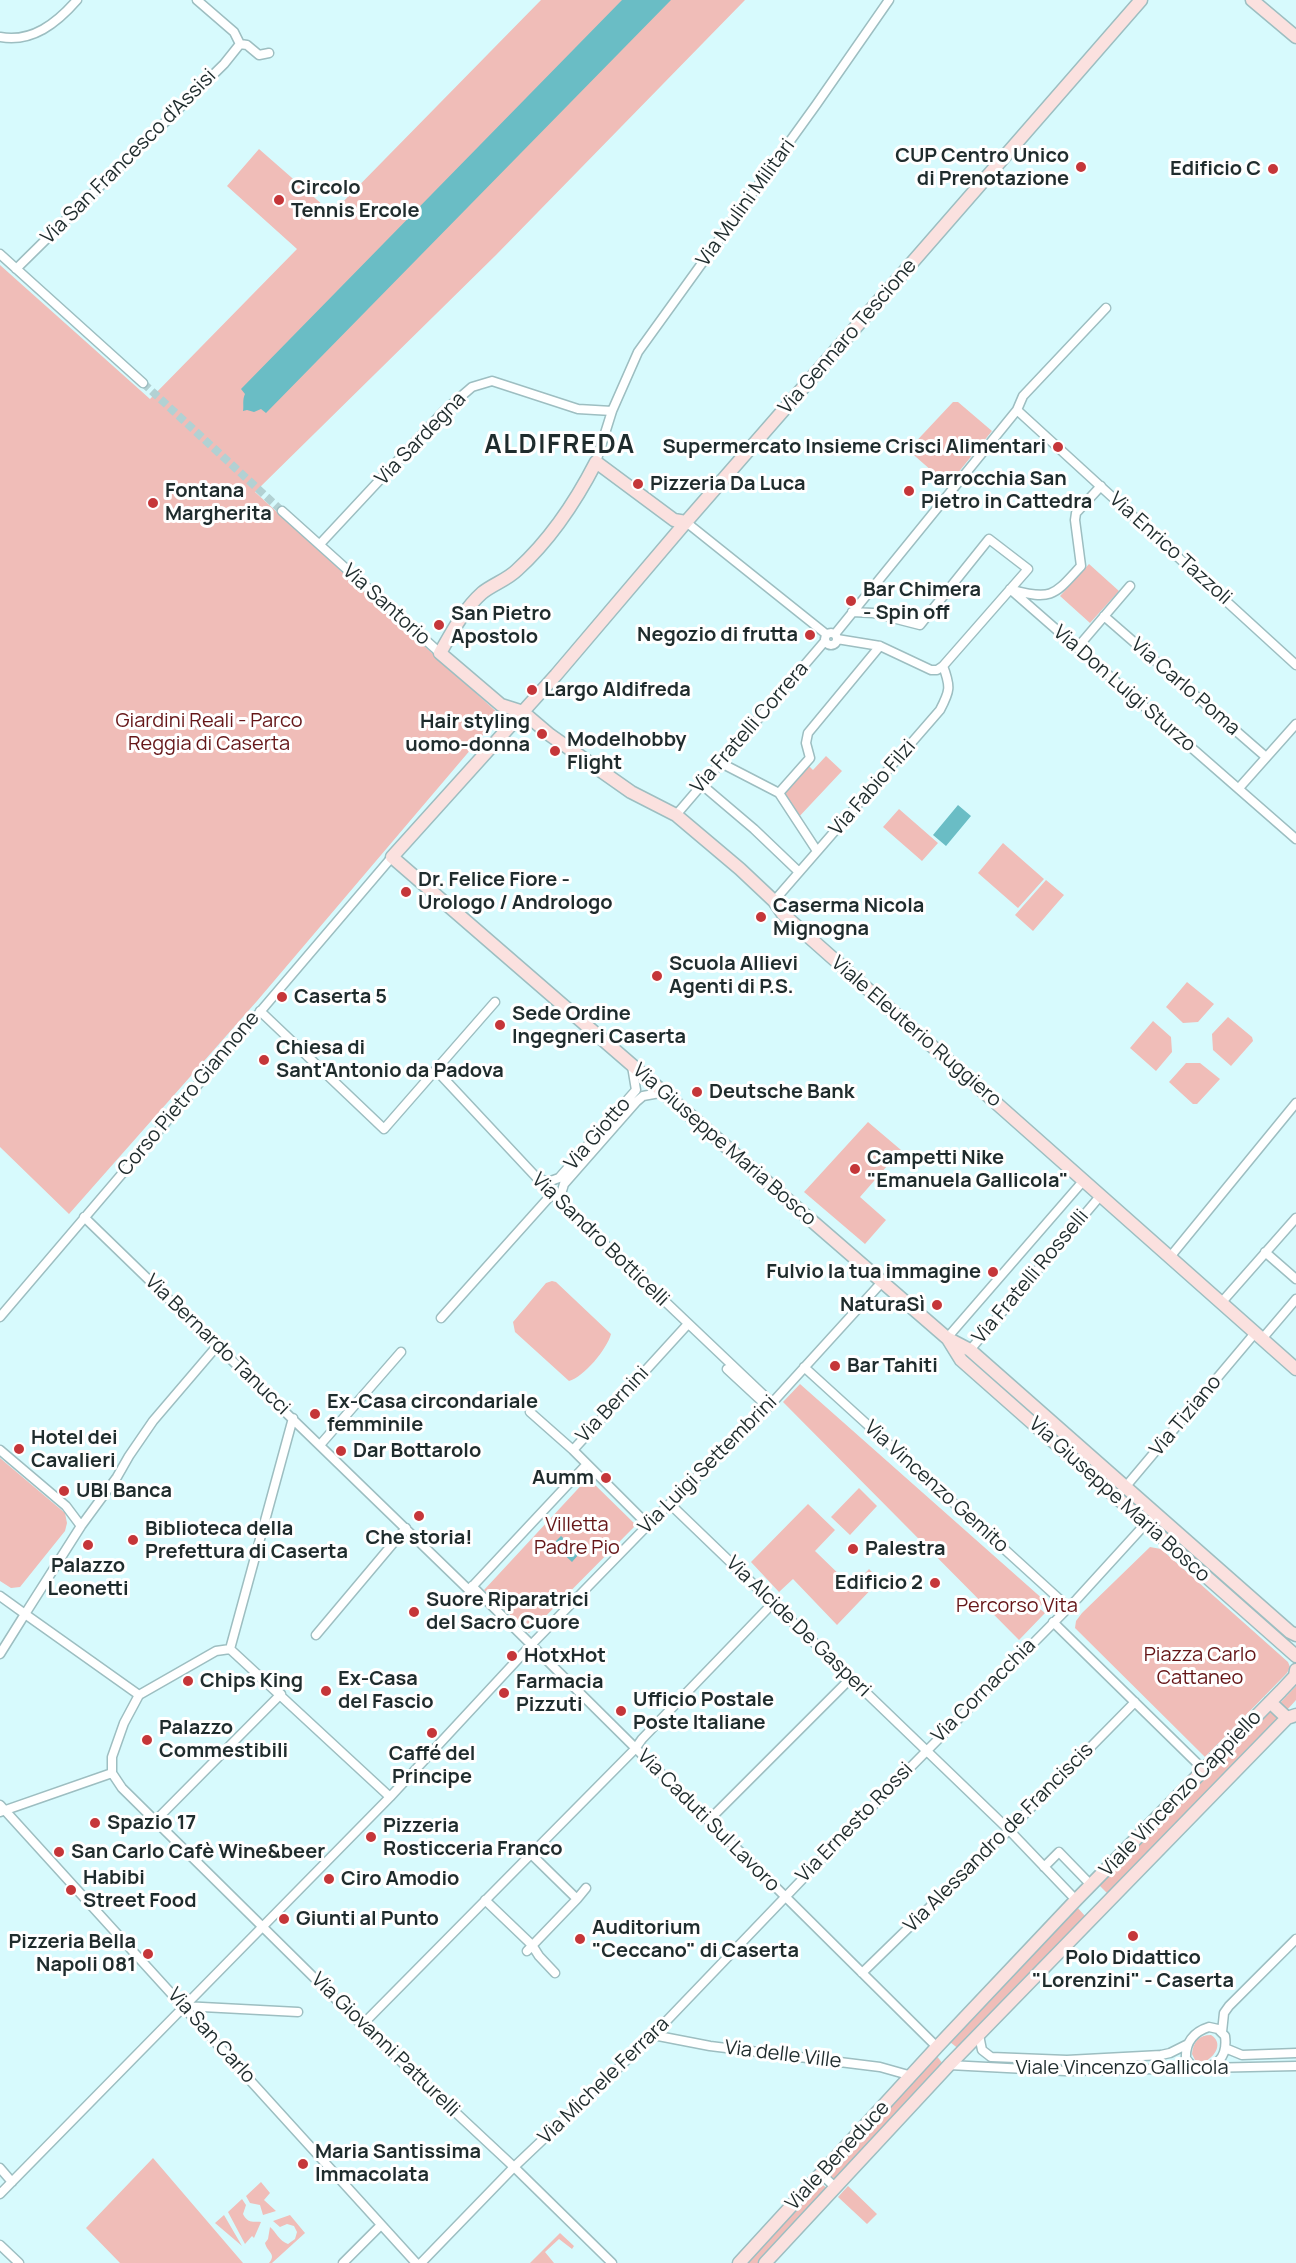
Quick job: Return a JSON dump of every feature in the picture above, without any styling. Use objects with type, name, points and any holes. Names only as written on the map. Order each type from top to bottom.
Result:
[{"type":"street","points":[[0,37],[30,36],[47,29],[77,0]]},
{"type":"street","points":[[197,0],[234,32],[240,44],[247,45],[259,55],[269,53]]},
{"type":"street","name":"Via Mulini Militari","points":[[596,462],[612,411],[638,352],[889,0]]},
{"type":"street","name":"Via Gennaro Tescione","points":[[523,712],[1141,0]]},
{"type":"street","points":[[1252,0],[1296,37]]},
{"type":"street","name":"Via San Francesco d'Assisi","points":[[16,268],[224,64],[240,44]]},
{"type":"street","points":[[0,254],[143,383]]},
{"type":"street","name":"Via Fratelli Correra","points":[[676,815],[852,612],[1017,410],[1023,396],[1106,308]]},
{"type":"street","name":"Via Sardegna","points":[[320,544],[443,412],[472,387],[492,381],[578,409],[612,411]]},
{"type":"street","name":"Via Enrico Tazzoli","points":[[1017,410],[1296,665]]},
{"type":"street","points":[[440,653],[462,616],[482,593],[516,572],[550,535],[582,490],[596,462],[674,520],[686,522],[831,637],[880,646],[932,670],[943,666],[1028,569],[989,538],[920,625],[873,613],[852,612]]},
{"type":"street","points":[[1010,589],[1036,597],[1056,593],[1081,566],[1076,513],[1101,486]]},
{"type":"street","name":"Via Santorio","points":[[282,511],[501,705],[523,712]]},
{"type":"street","points":[[1077,648],[1130,586]]},
{"type":"street","name":"Via Don Luigi Sturzo","points":[[1010,589],[1296,839]]},
{"type":"street","name":"Via Carlo Poma","points":[[1104,616],[1266,757]]},
{"type":"street","points":[[779,794],[810,758],[806,742],[808,733],[880,646]]},
{"type":"street","name":"Via Fabio Filzi","points":[[774,902],[940,710],[950,692],[943,666]]},
{"type":"street","name":"Viale Eleuterio Ruggiero","points":[[523,712],[550,735],[631,792],[676,815],[722,853],[774,902],[783,914],[1296,1369]]},
{"type":"street","name":"Corso Pietro Giannone","points":[[0,1317],[392,857],[523,712]]},
{"type":"street","points":[[1239,788],[1296,724]]},
{"type":"street","points":[[721,763],[779,794],[818,851]]},
{"type":"street","points":[[702,784],[799,872]]},
{"type":"street","name":"Via Giuseppe Maria Bosco","points":[[392,857],[947,1338],[1116,1498],[1296,1656]]},
{"type":"street","points":[[260,1011],[384,1129],[495,1002]]},
{"type":"street","name":"Via Giotto","points":[[535,1176],[548,1182],[559,1178],[636,1090],[632,1064]]},
{"type":"street","name":"Via Sandro Botticelli","points":[[436,1070],[555,1198],[686,1327],[770,1405]]},
{"type":"street","name":"Via Giotto","points":[[441,1318],[555,1198],[564,1184],[636,1102],[643,1096],[665,1092]]},
{"type":"street","points":[[1170,1257],[1296,1103]]},
{"type":"street","name":"Via Fratelli Rosselli","points":[[947,1338],[1084,1180]]},
{"type":"street","name":"Via Fratelli Rosselli","points":[[966,1355],[1101,1195]]},
{"type":"street","name":"Via Bernardo Tanucci","points":[[84,1218],[530,1647]]},
{"type":"street","points":[[1221,1303],[1296,1218]]},
{"type":"street","points":[[1265,1252],[1296,1279]]},
{"type":"street","name":"Via Luigi Settembrini","points":[[262,1927],[390,1797],[648,1525],[770,1405],[882,1282]]},
{"type":"street","name":"Via Tiziano","points":[[1116,1498],[1258,1336],[1296,1299]]},
{"type":"street","name":"Via Bernini","points":[[471,1588],[587,1464],[573,1450],[686,1327]]},
{"type":"street","points":[[0,1654],[81,1526],[117,1477],[153,1421],[217,1346]]},
{"type":"street","points":[[320,1445],[401,1352]]},
{"type":"street","name":"Via Giuseppe Maria Bosco","points":[[966,1355],[1126,1487],[1296,1635]]},
{"type":"street","name":"Via Vincenzo Gemito","points":[[804,1367],[1068,1607]]},
{"type":"street","points":[[530,1412],[573,1450]]},
{"type":"street","points":[[230,1649],[293,1418]]},
{"type":"street","points":[[0,1450],[66,1506],[81,1526]]},
{"type":"street","points":[[587,1464],[648,1525]]},
{"type":"street","name":"Via Alcide De Gasperi","points":[[670,1504],[1010,1830],[1076,1900]]},
{"type":"street","points":[[1068,1607],[1155,1513]]},
{"type":"street","points":[[316,1635],[406,1528]]},
{"type":"street","points":[[0,1596],[139,1695]]},
{"type":"street","points":[[362,2025],[635,1749],[642,1739],[773,1604]]},
{"type":"street","name":"Via Cornacchia","points":[[926,1750],[1068,1607]]},
{"type":"street","points":[[1053,1622],[1204,1770]]},
{"type":"street","name":"Via Caduti Sul Lavoro","points":[[530,1647],[709,1820],[937,2048]]},
{"type":"street","points":[[0,1797],[2,1809],[112,1773],[112,1757],[124,1723],[139,1695],[216,1651],[230,1649],[390,1797]]},
{"type":"street","points":[[1293,1718],[1270,1702],[1295,1676],[1296,1670]]},
{"type":"street","points":[[709,1820],[851,1678]]},
{"type":"street","points":[[155,1821],[281,1694]]},
{"type":"street","name":"Via Alessandro de Franciscis","points":[[862,1973],[1010,1830],[1135,1702]]},
{"type":"street","name":"Viale Vincenzo Cappiello","points":[[937,2048],[1076,1900],[1270,1702]]},
{"type":"street","name":"Viale Vincenzo Cappiello","points":[[949,2065],[1107,1901],[1293,1718]]},
{"type":"street","name":"Via Ernesto Rossi","points":[[784,1896],[926,1750]]},
{"type":"street","name":"Via Giovanni Patturelli","points":[[112,1773],[122,1788],[262,1927],[612,2263]]},
{"type":"street","name":"Via San Carlo","points":[[2,1809],[416,2263]]},
{"type":"street","points":[[1044,1867],[1059,1852],[1091,1885]]},
{"type":"street","points":[[531,1854],[577,1899]]},
{"type":"street","name":"Viale Vincenzo Cappiello","points":[[1091,1885],[1107,1901]]},
{"type":"street","points":[[529,1948],[586,1888]]},
{"type":"street","name":"Via Michele Ferrara","points":[[421,2263],[514,2167],[653,2035],[784,1896]]},
{"type":"street","points":[[485,1900],[555,1973]]},
{"type":"street","points":[[1076,1900],[1092,1917]]},
{"type":"street","points":[[0,2194],[262,1927]]},
{"type":"street","points":[[1222,2032],[1224,2013],[1228,2006],[1296,1939]]},
{"type":"street","points":[[183,2006],[298,2012]]},
{"type":"street","points":[[1209,2027],[1222,2032],[1225,2036],[1225,2048],[1220,2059],[1214,2065],[1194,2068],[1186,2059],[1188,2044],[1194,2035],[1209,2027]]},
{"type":"street","name":"Via delle Ville","points":[[653,2035],[710,2046],[880,2067],[912,2076]]},
{"type":"street","name":"Viale Vincenzo Gallicola","points":[[980,2035],[982,2050],[991,2057],[1067,2060],[1161,2055],[1188,2044]]},
{"type":"street","points":[[937,2048],[949,2065]]},
{"type":"street","name":"Viale Beneduce","points":[[739,2263],[937,2048]]},
{"type":"street","name":"Viale Vincenzo Gallicola","points":[[1225,2048],[1242,2055],[1296,2053]]},
{"type":"street","name":"Viale Beneduce","points":[[765,2263],[949,2065]]},
{"type":"street","name":"Viale Vincenzo Gallicola","points":[[949,2065],[1065,2072],[1296,2066]]},
{"type":"street","points":[[0,2168],[12,2182]]},
{"type":"street","points":[[821,2174],[835,2187]]},
{"type":"street","points":[[343,2263],[381,2225]]},
{"type":"street","points":[[0,2245],[19,2263]]},
{"type":"green space","name":"Giardini Reali - Parco Reggia di Caserta","points":[[541,0],[745,0],[496,255],[255,492],[500,715],[257,1001],[69,1214],[0,1147],[0,265],[150,399],[297,249],[227,186],[259,149],[332,213]]},
{"type":"green space","points":[[953,402],[958,402],[992,431],[948,485],[908,450]]},
{"type":"green space","points":[[1089,564],[1119,591],[1090,623],[1060,596]]},
{"type":"green space","points":[[826,756],[842,771],[796,820],[779,793],[806,763],[813,770]]},
{"type":"green space","points":[[899,809],[938,843],[922,861],[883,827]]},
{"type":"green space","points":[[1003,843],[1044,879],[1018,908],[978,873]]},
{"type":"green space","points":[[1046,880],[1064,895],[1033,931],[1015,915]]},
{"type":"green space","points":[[1187,982],[1214,1004],[1198,1022],[1183,1023],[1166,1007]]},
{"type":"green space","points":[[1228,1017],[1252,1037],[1253,1041],[1231,1066],[1213,1050],[1212,1034]]},
{"type":"green space","points":[[1153,1021],[1171,1037],[1172,1052],[1156,1071],[1130,1048]]},
{"type":"green space","points":[[1186,1063],[1200,1063],[1220,1079],[1197,1104],[1193,1104],[1169,1082]]},
{"type":"green space","name":"Campetti Nike \"Emanuela Gallicola\"","points":[[868,1122],[901,1150],[860,1197],[886,1220],[865,1244],[804,1192]]},
{"type":"green space","points":[[556,1282],[611,1334],[594,1362],[569,1381],[515,1332],[513,1322],[546,1283]]},
{"type":"green space","name":"Percorso Vita","points":[[800,1384],[1045,1601],[1039,1608],[1045,1613],[1019,1640],[783,1402]]},
{"type":"green space","points":[[0,1458],[65,1513],[67,1523],[65,1531],[20,1587],[11,1588],[0,1581]]},
{"type":"green space","name":"Villetta Padre Pio","points":[[588,1478],[636,1525],[529,1633],[484,1590]]},
{"type":"green space","points":[[859,1488],[877,1506],[850,1535],[831,1517]]},
{"type":"green space","points":[[808,1504],[835,1530],[815,1551],[846,1581],[850,1578],[856,1583],[869,1569],[880,1580],[837,1625],[793,1579],[779,1592],[751,1562]]},
{"type":"green space","name":"Piazza Carlo Cattaneo","points":[[1150,1547],[1161,1549],[1288,1662],[1290,1667],[1287,1673],[1205,1757],[1075,1628],[1076,1621],[1082,1613]]},
{"type":"green space","points":[[1296,1686],[1296,1700],[1287,1710],[1280,1703]]},
{"type":"green space","points":[[1271,1709],[1280,1718],[1108,1894],[1099,1885]]},
{"type":"green space","points":[[1076,1906],[1086,1917],[960,2050],[950,2042]]},
{"type":"green space","points":[[1211,2035],[1217,2042],[1217,2050],[1204,2062],[1195,2060],[1192,2054],[1195,2043],[1203,2036]]},
{"type":"green space","points":[[936,2055],[943,2064],[834,2183],[826,2173]]},
{"type":"green space","points":[[153,2158],[243,2263],[120,2263],[86,2228]]},
{"type":"green space","points":[[261,2182],[270,2193],[264,2200],[276,2211],[263,2215],[260,2205],[250,2203],[246,2196]]},
{"type":"green space","points":[[819,2182],[828,2189],[760,2263],[744,2263]]},
{"type":"green space","points":[[848,2186],[877,2214],[867,2224],[838,2197]]},
{"type":"green space","points":[[242,2199],[246,2205],[243,2214],[245,2217],[251,2221],[261,2222],[254,2238],[252,2236],[245,2244],[228,2212]]},
{"type":"green space","points":[[224,2215],[242,2246],[215,2223]]},
{"type":"green space","points":[[290,2215],[305,2233],[272,2263],[269,2263],[272,2255],[265,2243],[270,2227],[285,2243],[288,2244],[295,2239],[297,2232],[294,2226],[287,2224],[280,2227],[273,2221]]},
{"type":"green space","points":[[560,2233],[574,2246],[572,2249],[559,2239],[545,2252],[554,2263],[530,2263]]},
{"type":"water","points":[[622,0],[671,0],[266,413],[261,409],[254,412],[243,411],[245,394],[241,389]]},
{"type":"water","points":[[958,805],[971,816],[946,846],[933,835]]},
{"type":"water","points":[[561,1536],[580,1553],[572,1562],[553,1544]]},
{"type":"tunnel","points":[[143,383],[282,511]]},
{"type":"place","name":"CUP Centro Unico di Prenotazione","points":[[1081,167]]},
{"type":"place","name":"Edificio C","points":[[1273,169]]},
{"type":"place","name":"Circolo Tennis Ercole","points":[[279,200]]},
{"type":"place","name":"Supermercato Insieme Crisci Alimentari","points":[[1058,447]]},
{"type":"place","name":"Pizzeria Da Luca","points":[[638,484]]},
{"type":"place","name":"Parrocchia San Pietro in Cattedra","points":[[909,491]]},
{"type":"place","name":"Fontana Margherita","points":[[153,503]]},
{"type":"place","name":"Bar Chimera - Spin off","points":[[851,601]]},
{"type":"place","name":"San Pietro Apostolo","points":[[439,625]]},
{"type":"place","name":"Negozio di frutta","points":[[810,635]]},
{"type":"place","name":"Largo Aldifreda","points":[[532,690]]},
{"type":"place","name":"Hair styling uomo-donna","points":[[542,734]]},
{"type":"place","name":"Modelhobby Flight","points":[[555,751]]},
{"type":"place","name":"Dr. Felice Fiore - Urologo / Andrologo","points":[[406,892]]},
{"type":"place","name":"Caserma Nicola Mignogna","points":[[761,917]]},
{"type":"place","name":"Scuola Allievi Agenti di P.S.","points":[[657,976]]},
{"type":"place","name":"Caserta 5","points":[[282,997]]},
{"type":"place","name":"Sede Ordine Ingegneri Caserta","points":[[500,1025]]},
{"type":"place","name":"Chiesa di Sant'Antonio da Padova","points":[[264,1060]]},
{"type":"place","name":"Deutsche Bank","points":[[697,1092]]},
{"type":"place","name":"Campetti Nike \"Emanuela Gallicola\"","points":[[855,1169]]},
{"type":"place","name":"Fulvio la tua immagine","points":[[993,1272]]},
{"type":"place","name":"NaturaSì","points":[[937,1305]]},
{"type":"place","name":"Bar Tahiti","points":[[835,1366]]},
{"type":"place","name":"Ex-Casa circondariale femminile","points":[[315,1414]]},
{"type":"place","name":"Hotel dei Cavalieri","points":[[19,1449]]},
{"type":"place","name":"Dar Bottarolo","points":[[341,1451]]},
{"type":"place","name":"Aumm","points":[[606,1478]]},
{"type":"place","name":"UBI Banca","points":[[64,1491]]},
{"type":"place","name":"Che storia!","points":[[419,1516]]},
{"type":"place","name":"Biblioteca della Prefettura di Caserta","points":[[133,1540]]},
{"type":"place","name":"Palazzo Leonetti","points":[[88,1545]]},
{"type":"place","name":"Palestra","points":[[853,1549]]},
{"type":"place","name":"Edificio 2","points":[[935,1583]]},
{"type":"place","name":"Suore Riparatrici del Sacro Cuore","points":[[414,1612]]},
{"type":"place","name":"HotxHot","points":[[512,1656]]},
{"type":"place","name":"Chips King","points":[[188,1681]]},
{"type":"place","name":"Ex-Casa del Fascio","points":[[326,1691]]},
{"type":"place","name":"Farmacia Pizzuti","points":[[504,1693]]},
{"type":"place","name":"Ufficio Postale Poste Italiane","points":[[621,1711]]},
{"type":"place","name":"Caffé del Principe","points":[[432,1733]]},
{"type":"place","name":"Palazzo Commestibili","points":[[147,1740]]},
{"type":"place","name":"Spazio 17","points":[[95,1823]]},
{"type":"place","name":"Pizzeria Rosticceria Franco","points":[[371,1837]]},
{"type":"place","name":"San Carlo Cafè Wine&beer","points":[[59,1852]]},
{"type":"place","name":"Ciro Amodio","points":[[329,1879]]},
{"type":"place","name":"Habibi Street Food","points":[[71,1890]]},
{"type":"place","name":"Giunti al Punto","points":[[284,1919]]},
{"type":"place","name":"Polo Didattico \"Lorenzini\" - Caserta","points":[[1133,1936]]},
{"type":"place","name":"Auditorium \"Ceccano\" di Caserta","points":[[580,1939]]},
{"type":"place","name":"Pizzeria Bella Napoli 081","points":[[148,1954]]},
{"type":"place","name":"Maria Santissima Immacolata","points":[[303,2164]]},
{"type":"district","name":"ALDIFREDA","points":[[560,446]]}]
